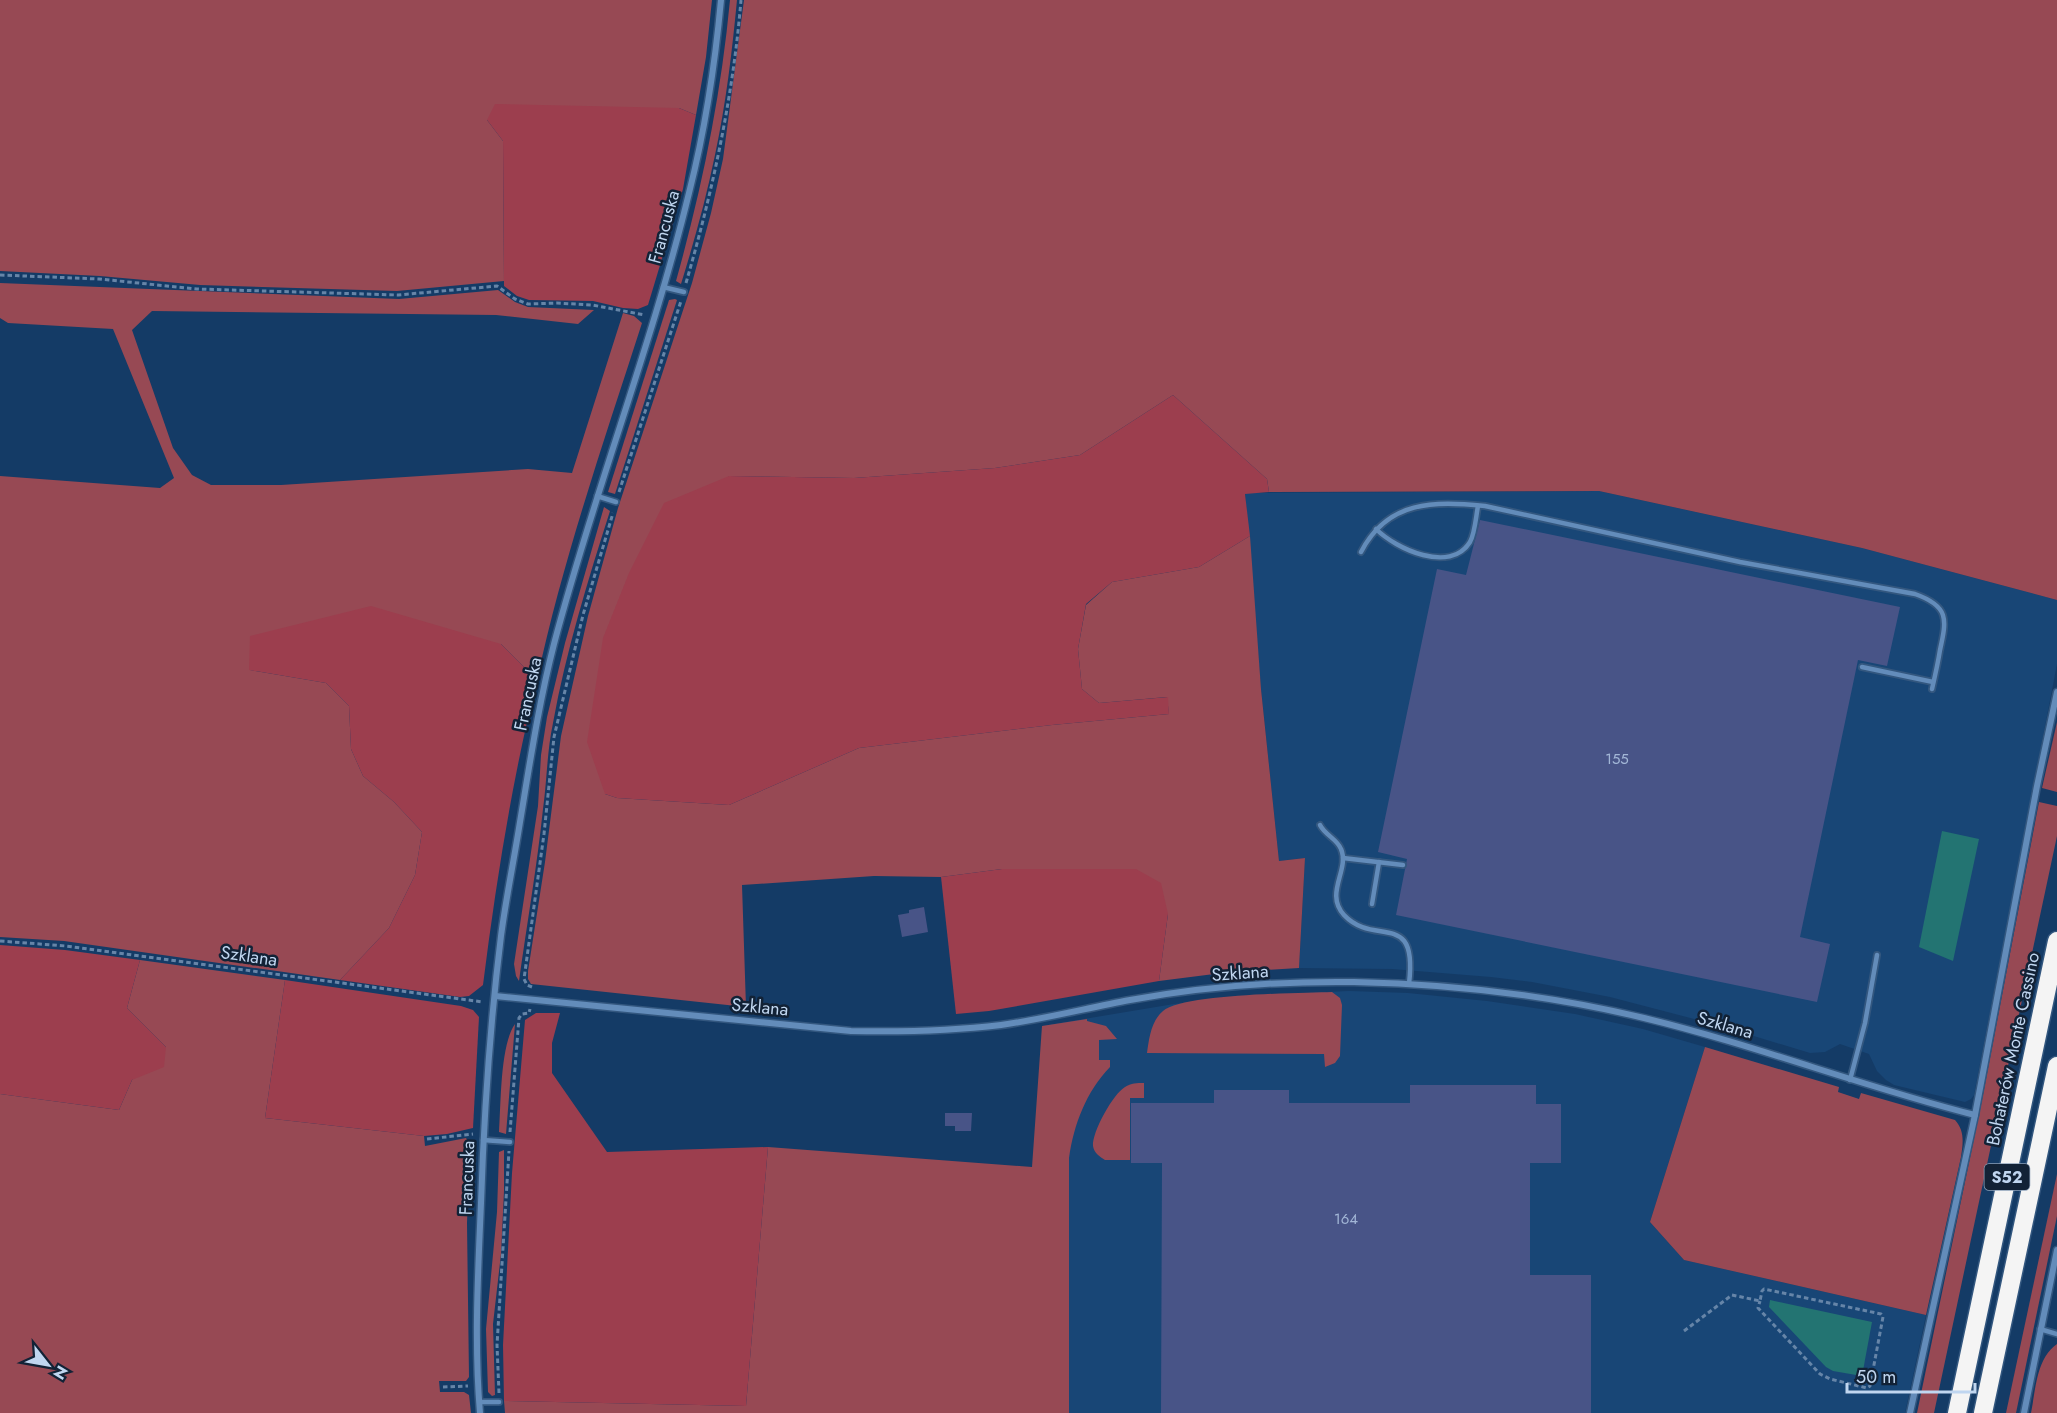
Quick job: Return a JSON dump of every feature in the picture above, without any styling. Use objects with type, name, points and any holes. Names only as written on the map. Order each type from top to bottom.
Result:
[{"type":"highway","name":"Bohaterów Monte Cassino","points":[[1957,1413],[2057,941]]},
{"type":"highway","name":"S52","points":[[1983,1413],[2057,1066]]},
{"type":"street","name":"Francuska","points":[[480,1413],[478,1284],[483,1138],[501,934],[534,733],[554,645],[690,191],[705,117],[721,0]]},
{"type":"street","points":[[1910,1413],[1975,1115],[2057,692]]},
{"type":"street","name":"Szklana","points":[[494,1000],[531,1000],[851,1031],[904,1032],[1002,1025],[1132,1000],[1240,987],[1351,982],[1490,990],[1578,1004],[1646,1019],[1772,1054],[1924,1102],[1975,1115]]},
{"type":"street","points":[[2025,1413],[2057,1250]]},
{"type":"lane","points":[[663,286],[684,292]]},
{"type":"lane","points":[[597,496],[616,502]]},
{"type":"lane","points":[[1361,552],[1376,529],[1401,511],[1425,505],[1455,503],[1740,562],[1915,594],[1928,599],[1944,615],[1946,626],[1933,685],[1862,667]]},
{"type":"lane","points":[[1376,529],[1395,544],[1408,550],[1445,559],[1459,554],[1470,541],[1478,506]]},
{"type":"lane","points":[[1320,825],[1338,843],[1343,858],[1336,892],[1341,912],[1346,918],[1360,926],[1391,933],[1403,940],[1408,946],[1411,960],[1409,984]]},
{"type":"lane","points":[[1343,858],[1403,865]]},
{"type":"lane","points":[[1371,904],[1379,862]]},
{"type":"lane","points":[[1850,1080],[1877,955]]},
{"type":"lane","points":[[483,1138],[510,1142]]},
{"type":"lane","points":[[2040,1329],[2057,1334]]},
{"type":"lane","points":[[479,1402],[499,1402]]},
{"type":"path","points":[[499,1402],[497,1346],[519,1018],[522,1014],[529,1013],[531,1000],[532,987],[527,985],[524,979],[544,834],[554,737],[583,615],[616,502],[684,292],[706,212],[719,157],[732,82],[741,0]]},
{"type":"path","points":[[0,275],[99,279],[197,289],[398,295],[497,286],[515,299],[528,304],[592,305],[654,317]]},
{"type":"path","name":"Szklana","points":[[0,941],[66,946],[494,1000]]},
{"type":"path","points":[[428,1139],[465,1134],[483,1138]]},
{"type":"path","points":[[1764,1289],[1881,1314],[1883,1317],[1870,1386],[1867,1388],[1830,1379],[1820,1374],[1758,1308],[1760,1301],[1764,1289]]},
{"type":"path","points":[[1684,1330],[1732,1295],[1760,1301]]},
{"type":"path","points":[[443,1387],[478,1386]]},
{"type":"shaded area","points":[[0,0],[712,0],[706,57],[696,115],[679,108],[487,120],[503,141],[504,281],[397,291],[200,285],[100,276],[0,271]]},
{"type":"shaded area","points":[[730,0],[737,0],[722,117],[704,204],[681,284],[676,281],[709,142]]},
{"type":"shaded area","points":[[744,0],[2057,0],[2057,600],[1862,548],[1599,491],[1269,492],[1267,479],[1173,395],[1080,455],[995,468],[854,478],[729,476],[605,794],[617,798],[729,805],[859,748],[1052,725],[1169,714],[1167,697],[1099,703],[1082,689],[1078,649],[1086,605],[1112,582],[1199,567],[1250,536],[1261,689],[1279,861],[1305,858],[1299,968],[1230,972],[1159,981],[1168,914],[1002,869],[941,877],[874,876],[742,885],[746,1007],[531,984],[528,971],[561,736],[588,616],[618,508],[692,283],[711,213],[723,159]]},
{"type":"shaded area","points":[[495,104],[679,108],[696,115],[683,189],[648,305],[638,309],[593,301],[529,300],[517,296],[504,286],[503,141],[487,120]]},
{"type":"shaded area","points":[[0,283],[399,299],[498,290],[515,302],[528,307],[594,310],[578,324],[496,315],[152,311],[132,330],[173,448],[192,475],[211,485],[281,485],[528,469],[572,473],[623,313],[634,316],[642,323],[572,545],[537,680],[501,644],[250,670],[326,683],[349,706],[351,749],[363,776],[394,802],[422,832],[415,875],[389,928],[340,980],[64,941],[0,937],[0,476],[160,488],[174,478],[113,329],[8,323],[0,318]]},
{"type":"shaded area","points":[[669,300],[677,300],[615,494],[608,492]]},
{"type":"shaded area","points":[[1173,395],[1267,479],[1269,492],[1245,494],[1250,536],[1199,567],[1112,582],[1086,604],[1078,649],[1082,689],[1099,703],[1168,697],[1169,714],[1052,725],[859,748],[729,805],[617,798],[605,794],[587,742],[603,638],[629,573],[664,503],[729,476],[854,478],[995,468],[1080,455]]},
{"type":"shaded area","points":[[1599,491],[1862,548],[2057,600],[2057,664],[1974,1095],[1971,1099],[1965,1102],[1894,1085],[1877,1071],[1869,1054],[1840,1044],[1825,1052],[1810,1053],[1721,1026],[1610,997],[1532,982],[1491,977],[1392,969],[1299,968],[1305,858],[1279,861],[1261,689],[1245,493]]},
{"type":"shaded area","points":[[604,507],[610,511],[571,642],[551,734],[538,852],[519,981],[514,964],[538,806],[541,755],[547,717],[565,643]]},
{"type":"shaded area","points":[[371,606],[501,644],[537,680],[506,831],[483,985],[469,996],[460,997],[340,980],[389,928],[415,875],[422,832],[394,802],[363,776],[351,749],[349,706],[326,683],[249,670],[250,636]]},
{"type":"shaded area","points":[[2057,722],[2057,792],[2042,788]]},
{"type":"shaded area","points":[[2039,802],[2057,806],[2057,836],[1934,1413],[1917,1413],[1982,1100]]},
{"type":"shaded area","points":[[1942,831],[1979,839],[1953,961],[1919,947]]},
{"type":"shaded area","points":[[1002,869],[1136,869],[1161,883],[1168,914],[1159,981],[989,1011],[956,1014],[941,877]]},
{"type":"shaded area","points":[[0,945],[65,950],[140,960],[127,1008],[166,1047],[164,1067],[132,1080],[119,1110],[0,1094]]},
{"type":"shaded area","points":[[140,960],[285,980],[265,1118],[424,1136],[425,1146],[466,1138],[470,1145],[467,1223],[469,1377],[466,1381],[439,1381],[440,1392],[464,1392],[469,1395],[471,1413],[0,1413],[0,1094],[119,1110],[132,1080],[166,1047],[127,1008]]},
{"type":"shaded area","points":[[285,980],[461,1006],[473,1010],[479,1017],[473,1128],[424,1136],[265,1118]]},
{"type":"shaded area","points":[[1349,991],[1408,993],[1487,1001],[1575,1014],[1643,1029],[1705,1047],[1650,1222],[1684,1260],[1926,1315],[1905,1413],[873,1413],[1028,1379],[1042,1026],[1174,1004],[1239,996]]},
{"type":"shaded area","points":[[1332,992],[1340,998],[1342,1005],[1340,1056],[1335,1063],[1325,1067],[1324,1054],[1147,1053],[1151,1030],[1156,1020],[1163,1011],[1174,1005],[1217,998]]},
{"type":"shaded area","points":[[536,1013],[560,1013],[552,1043],[552,1073],[607,1152],[768,1147],[746,1406],[504,1401],[503,1345],[512,1173],[525,1020]]},
{"type":"shaded area","points":[[1087,1019],[1087,1021],[1106,1026],[1117,1039],[1099,1040],[1099,1060],[1110,1060],[1110,1067],[1094,1087],[1082,1109],[1069,1158],[1069,1413],[505,1413],[504,1401],[746,1406],[768,1147],[1032,1167],[1042,1026]]},
{"type":"shaded area","points":[[515,1024],[506,1134],[499,1132],[502,1076],[506,1046]]},
{"type":"shaded area","points":[[1705,1047],[1839,1087],[1838,1092],[1859,1099],[1861,1093],[1955,1120],[1962,1133],[1961,1157],[1926,1315],[1684,1260],[1650,1222]]},
{"type":"shaded area","points":[[1144,1083],[1144,1098],[1130,1098],[1130,1160],[1105,1160],[1096,1153],[1093,1146],[1104,1114],[1125,1087]]},
{"type":"shaded area","points":[[504,1150],[501,1254],[493,1324],[495,1395],[492,1396],[488,1392],[486,1329],[497,1212],[499,1152]]},
{"type":"shaded area","points":[[2057,1174],[2057,1216],[2016,1413],[2006,1413]]},
{"type":"shaded area","points":[[1770,1300],[1872,1322],[1862,1376],[1833,1371],[1826,1367],[1769,1307]]},
{"type":"shaded area","points":[[2057,1344],[2057,1413],[2031,1413],[2041,1366],[2050,1350]]},
{"type":"building","points":[[1480,520],[1900,607],[1887,666],[1858,660],[1800,937],[1830,944],[1817,1002],[1396,915],[1407,859],[1378,852],[1437,569],[1466,575]]},
{"type":"building","points":[[924,907],[928,932],[902,937],[898,915]]},
{"type":"building","points":[[1410,1085],[1536,1085],[1536,1104],[1561,1104],[1561,1163],[1530,1163],[1530,1275],[1591,1275],[1591,1413],[1161,1413],[1162,1163],[1131,1163],[1131,1103],[1214,1103],[1214,1090],[1289,1090],[1289,1103],[1410,1103]]},
{"type":"building","points":[[945,1113],[972,1113],[971,1131],[955,1131],[955,1126],[945,1126]]}]
